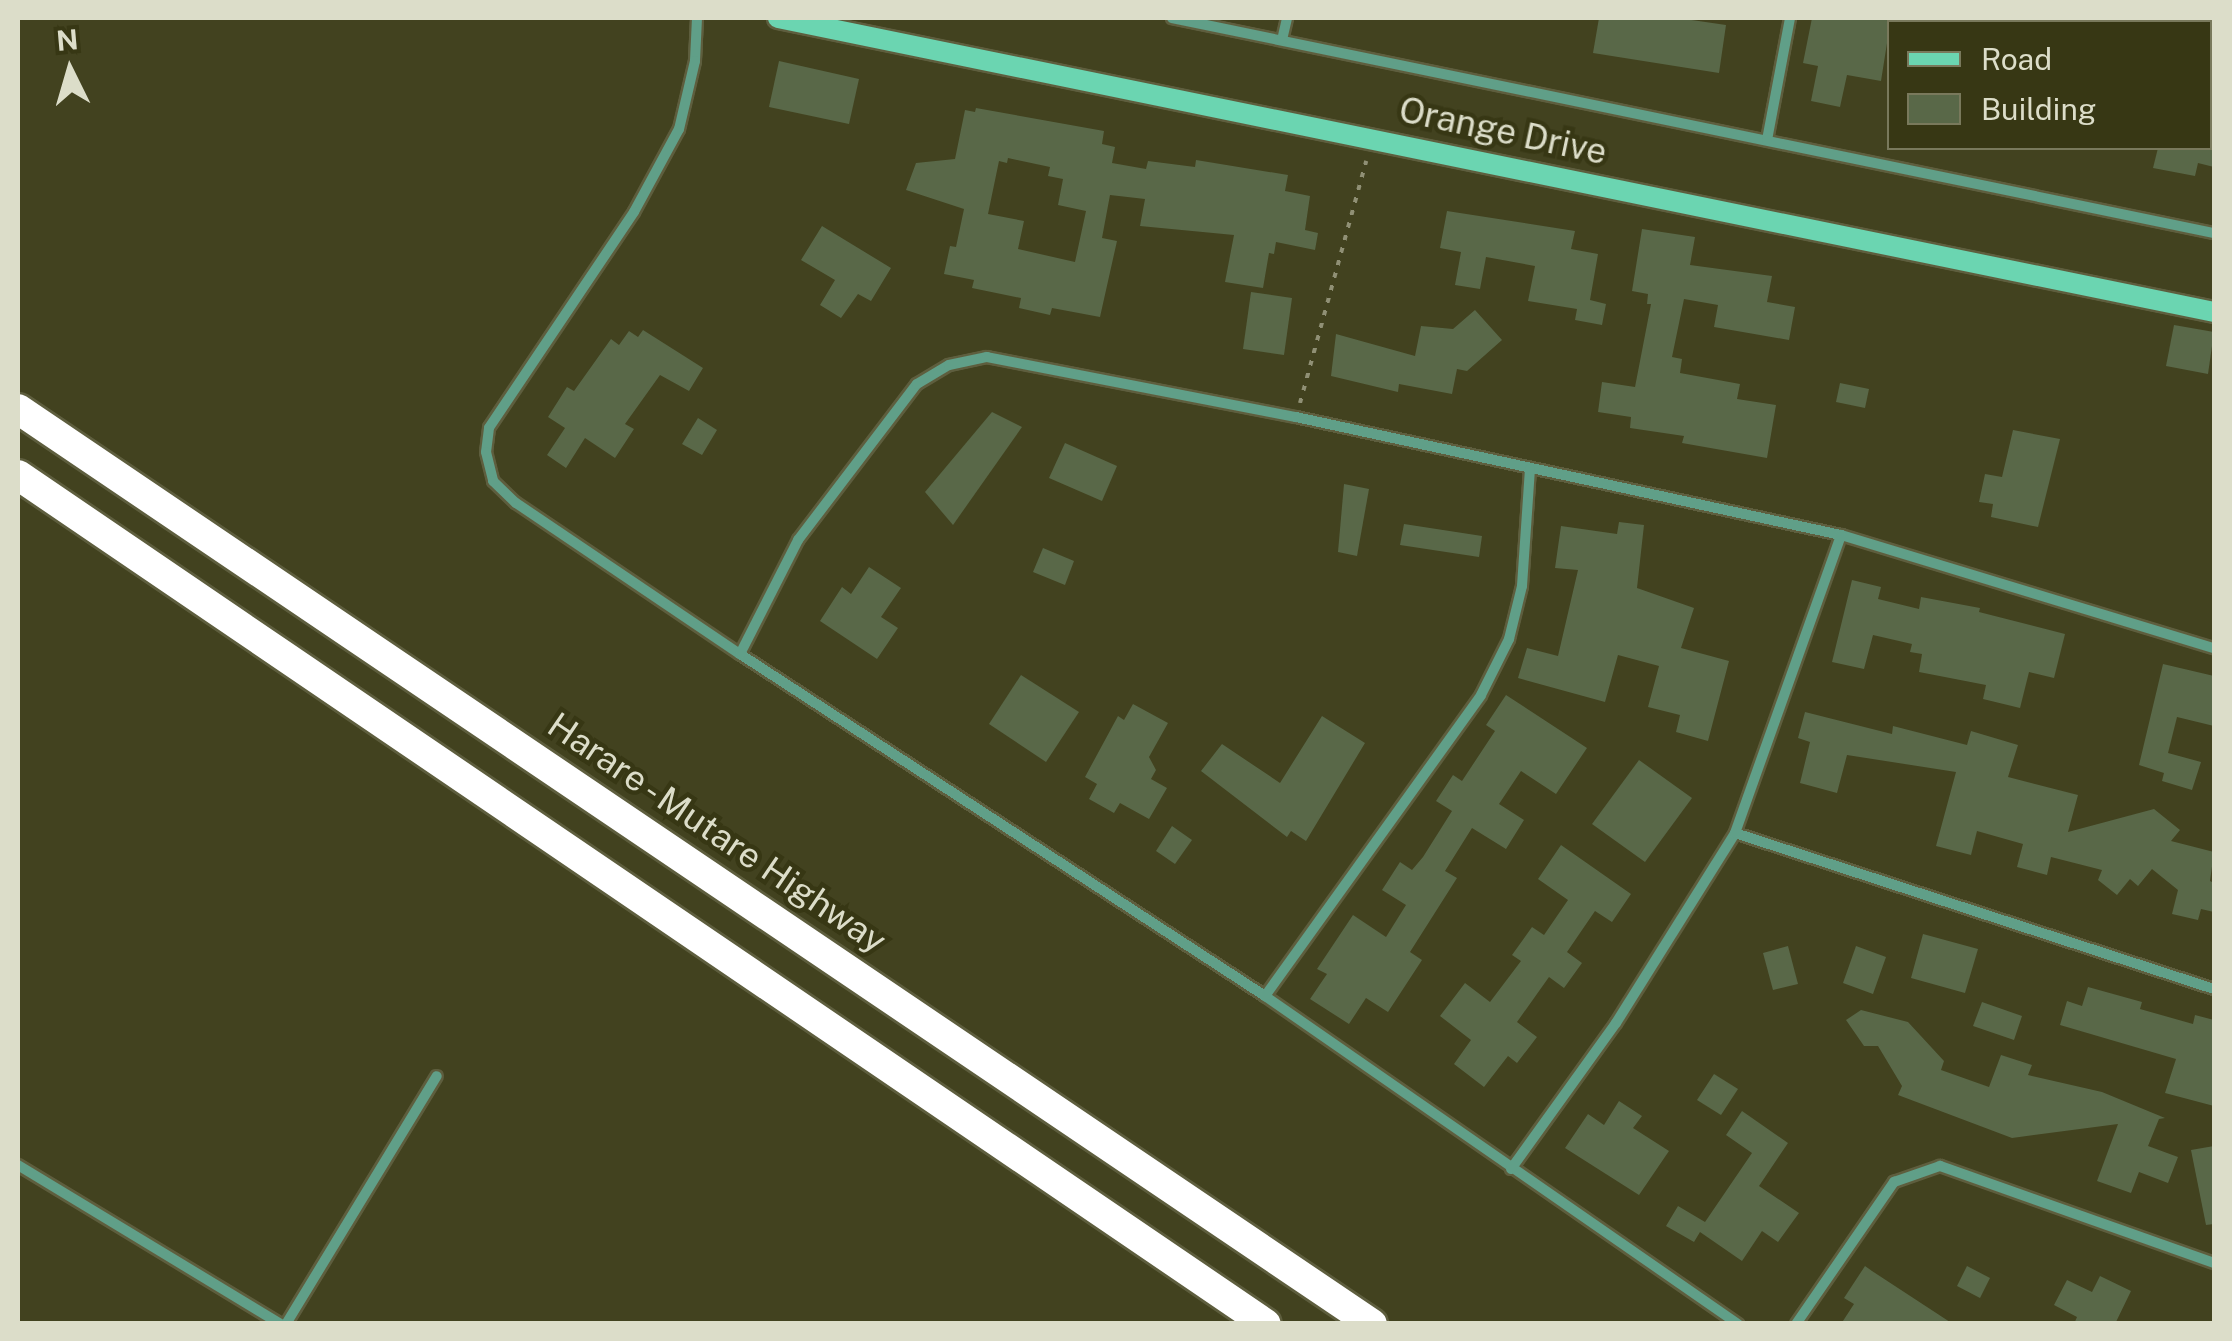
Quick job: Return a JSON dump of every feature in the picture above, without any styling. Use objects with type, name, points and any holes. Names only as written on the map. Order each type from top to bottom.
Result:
[{"type":"highway","name":"Harare - Mutare Highway","points":[[18,409],[1372,1324]]},
{"type":"highway","points":[[18,475],[1266,1324]]},
{"type":"street","points":[[697,18],[695,62],[680,129],[634,212],[489,428],[486,452],[494,481],[516,503],[740,654],[1265,996],[1738,1324]]},
{"type":"street","name":"Orange Drive","points":[[778,18],[2214,312]]},
{"type":"street","points":[[1172,18],[2214,233]]},
{"type":"street","points":[[1282,40],[1287,18]]},
{"type":"street","points":[[1767,140],[1790,18]]},
{"type":"street","points":[[740,654],[798,540],[917,384],[949,364],[987,358],[1296,417],[1841,535],[2214,648]]},
{"type":"street","points":[[1265,996],[1482,696],[1509,639],[1522,586],[1530,469]]},
{"type":"street","points":[[1512,1169],[1616,1023],[1735,834],[1841,535]]},
{"type":"street","points":[[1735,834],[2214,989]]},
{"type":"street","points":[[18,1164],[284,1324],[438,1076]]},
{"type":"street","points":[[1796,1324],[1894,1182],[1940,1166],[2214,1263]]},
{"type":"path","points":[[1296,417],[1372,137]]},
{"type":"building","points":[[1599,18],[1678,18],[1726,25],[1719,73],[1593,53]]},
{"type":"building","points":[[1812,18],[1891,18],[1887,20],[1881,81],[1847,75],[1840,107],[1811,101],[1818,66],[1803,63]]},
{"type":"building","points":[[779,61],[859,79],[849,124],[769,107]]},
{"type":"building","points":[[976,108],[1104,131],[1102,144],[1115,147],[1112,163],[1146,169],[1148,161],[1195,167],[1196,160],[1288,175],[1285,191],[1310,196],[1305,230],[1318,233],[1315,250],[1276,242],[1274,254],[1269,253],[1263,288],[1225,282],[1234,235],[1140,226],[1145,199],[1110,195],[1102,238],[1117,241],[1100,317],[1052,308],[1050,315],[1019,308],[1021,298],[972,288],[974,280],[944,274],[950,246],[956,247],[964,209],[906,190],[916,163],[955,159],[965,110],[975,112]],"holes":[[[1008,158],[1050,167],[1048,176],[1063,179],[1058,205],[1086,211],[1075,262],[1018,249],[1024,221],[988,214],[999,161],[1007,163]]]},
{"type":"building","points":[[2214,148],[2214,167],[2198,163],[2195,176],[2153,168],[2158,150]]},
{"type":"building","points":[[1447,211],[1575,231],[1571,249],[1598,254],[1590,300],[1606,304],[1602,325],[1575,320],[1577,309],[1528,301],[1535,266],[1486,257],[1480,289],[1455,285],[1461,252],[1440,248]]},
{"type":"building","points":[[822,226],[891,268],[871,301],[858,294],[841,318],[820,305],[835,280],[801,260]]},
{"type":"building","points":[[1642,229],[1695,237],[1690,265],[1772,276],[1767,302],[1795,307],[1789,340],[1714,327],[1718,305],[1684,299],[1672,357],[1682,359],[1680,373],[1740,384],[1737,399],[1776,405],[1767,458],[1682,443],[1684,436],[1630,428],[1631,417],[1598,412],[1602,382],[1635,387],[1651,304],[1647,304],[1648,294],[1632,291]]},
{"type":"building","points":[[1251,292],[1292,298],[1284,355],[1243,349]]},
{"type":"building","points":[[1475,310],[1502,340],[1467,371],[1457,369],[1452,394],[1399,384],[1398,392],[1331,376],[1336,334],[1415,356],[1421,326],[1453,329]]},
{"type":"building","points":[[2174,325],[2214,332],[2208,374],[2166,366]]},
{"type":"building","points":[[643,330],[703,368],[689,391],[660,375],[625,424],[634,429],[615,458],[585,438],[566,468],[547,455],[565,428],[548,417],[567,387],[574,391],[611,339],[619,345],[629,331],[638,337]]},
{"type":"building","points":[[1840,383],[1869,389],[1865,408],[1836,402]]},
{"type":"building","points":[[992,412],[1022,427],[953,525],[925,492]]},
{"type":"building","points":[[698,418],[717,430],[702,455],[682,444]]},
{"type":"building","points":[[2013,430],[2060,439],[2038,527],[1991,517],[1993,504],[1979,502],[1985,474],[2002,477]]},
{"type":"building","points":[[1065,443],[1117,466],[1102,501],[1049,478]]},
{"type":"building","points":[[1344,484],[1369,489],[1357,556],[1338,552]]},
{"type":"building","points":[[1619,522],[1644,525],[1637,588],[1694,608],[1681,648],[1729,661],[1708,741],[1676,732],[1680,715],[1648,707],[1659,666],[1618,655],[1605,702],[1518,678],[1527,648],[1558,656],[1578,570],[1555,568],[1561,526],[1617,534]]},
{"type":"building","points":[[1404,524],[1482,536],[1479,557],[1400,545]]},
{"type":"building","points":[[1043,548],[1074,561],[1065,585],[1033,572]]},
{"type":"building","points":[[869,567],[901,588],[881,617],[898,628],[877,659],[820,621],[842,587],[851,594]]},
{"type":"building","points":[[1852,580],[1881,587],[1878,599],[1919,609],[1921,597],[1980,608],[1979,612],[2065,634],[2054,678],[2029,672],[2020,708],[1983,699],[1986,685],[1919,672],[1922,654],[1910,652],[1912,644],[1873,635],[1864,669],[1832,662]]},
{"type":"building","points":[[2163,664],[2214,676],[2214,726],[2177,717],[2168,753],[2201,762],[2192,790],[2162,781],[2164,773],[2139,765]]},
{"type":"building","points":[[1021,675],[1079,712],[1046,762],[989,724]]},
{"type":"building","points":[[1506,695],[1587,748],[1556,794],[1521,771],[1499,804],[1524,820],[1506,849],[1472,828],[1445,871],[1457,878],[1410,952],[1422,960],[1388,1012],[1366,998],[1349,1024],[1310,999],[1327,974],[1317,969],[1353,915],[1386,937],[1406,905],[1382,890],[1400,862],[1412,870],[1423,857],[1452,811],[1436,801],[1453,775],[1462,781],[1495,731],[1486,725]]},
{"type":"building","points":[[1133,704],[1168,723],[1149,757],[1156,770],[1151,779],[1167,788],[1149,819],[1120,803],[1114,813],[1089,799],[1097,784],[1085,777],[1118,716],[1124,720]]},
{"type":"building","points":[[1805,712],[1892,734],[1893,726],[1967,745],[1971,731],[2018,745],[2008,777],[2078,795],[2068,832],[2154,809],[2180,830],[2171,841],[2214,852],[2210,881],[2214,883],[2214,912],[2201,909],[2198,920],[2172,914],[2178,890],[2152,869],[2138,886],[2130,879],[2117,895],[2098,880],[2102,870],[2051,857],[2047,875],[2017,867],[2023,844],[1977,831],[1971,855],[1936,846],[1956,772],[1847,755],[1837,793],[1800,783],[1810,742],[1798,738]]},
{"type":"building","points":[[1322,716],[1365,743],[1306,841],[1291,831],[1287,837],[1201,771],[1222,744],[1280,783]]},
{"type":"building","points":[[1639,760],[1692,798],[1645,862],[1592,824]]},
{"type":"building","points":[[1172,826],[1192,840],[1175,864],[1156,851]]},
{"type":"building","points":[[1561,845],[1631,894],[1612,922],[1595,911],[1567,952],[1582,963],[1564,988],[1549,977],[1517,1022],[1537,1037],[1517,1063],[1508,1056],[1484,1087],[1454,1064],[1471,1040],[1440,1016],[1465,983],[1490,1002],[1521,961],[1512,955],[1532,927],[1544,935],[1568,900],[1538,879]]},
{"type":"building","points":[[1923,934],[1978,949],[1965,993],[1911,978]]},
{"type":"building","points":[[1788,946],[1798,984],[1773,990],[1763,953]]},
{"type":"building","points":[[1856,946],[1886,957],[1873,994],[1843,983]]},
{"type":"building","points":[[2088,987],[2142,1002],[2140,1009],[2193,1024],[2195,1015],[2214,1020],[2214,1106],[2165,1093],[2176,1059],[2060,1025],[2067,1001],[2082,1006]]},
{"type":"building","points":[[1982,1002],[2022,1016],[2014,1040],[1973,1026]]},
{"type":"building","points":[[1861,1010],[1908,1022],[1944,1061],[1941,1070],[1989,1087],[2001,1055],[2032,1065],[2028,1075],[2102,1092],[2165,1118],[2159,1119],[2148,1146],[2178,1157],[2168,1183],[2139,1172],[2131,1193],[2097,1181],[2118,1124],[2012,1138],[1898,1095],[1902,1086],[1878,1046],[1864,1046],[1846,1020]]},
{"type":"building","points":[[1714,1074],[1738,1089],[1721,1115],[1697,1100]]},
{"type":"building","points":[[1619,1101],[1642,1116],[1633,1128],[1669,1151],[1639,1195],[1565,1148],[1588,1114],[1604,1125]]},
{"type":"building","points":[[1742,1111],[1788,1143],[1759,1186],[1799,1213],[1778,1242],[1762,1231],[1742,1261],[1700,1232],[1694,1242],[1666,1226],[1678,1206],[1705,1222],[1752,1153],[1726,1135]]},
{"type":"building","points":[[2214,1146],[2214,1224],[2206,1225],[2191,1150]]},
{"type":"building","points":[[1865,1266],[1953,1324],[1841,1324],[1854,1304],[1844,1298]]},
{"type":"building","points":[[1967,1266],[1990,1278],[1980,1298],[1957,1286]]},
{"type":"building","points":[[2100,1276],[2131,1291],[2115,1324],[2074,1324],[2077,1317],[2054,1305],[2067,1280],[2092,1292]]}]
